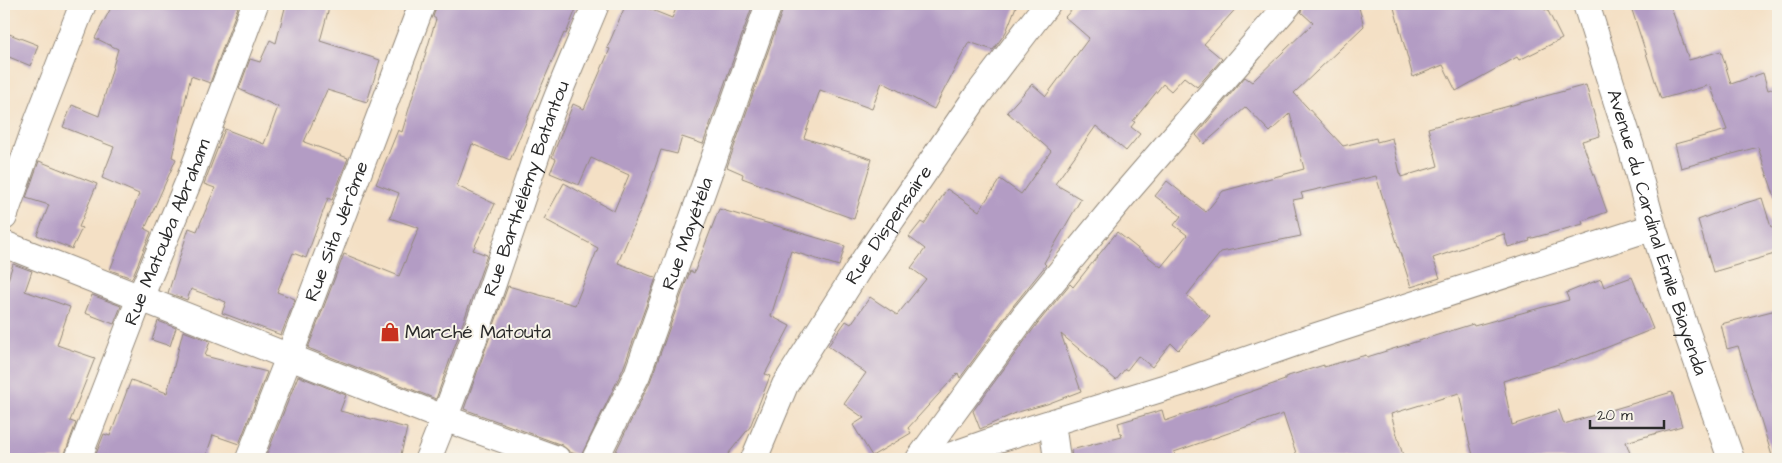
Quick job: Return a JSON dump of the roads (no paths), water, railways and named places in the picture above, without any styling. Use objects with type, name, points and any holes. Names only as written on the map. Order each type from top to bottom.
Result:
[{"type":"street","points":[[4,217],[36,125],[83,4]]},
{"type":"street","name":"Rue Matouba Abraham","points":[[78,459],[140,298],[190,178],[255,4]]},
{"type":"street","name":"Rue Sita Jérôme","points":[[249,459],[422,4]]},
{"type":"street","name":"Rue Barthélémy Batantou","points":[[428,459],[504,254],[551,114],[596,4]]},
{"type":"street","name":"Rue Mayétéla","points":[[595,459],[637,375],[769,4]]},
{"type":"street","name":"Rue Dispensaire","points":[[754,459],[785,385],[866,257],[976,97],[1047,4]]},
{"type":"street","points":[[919,459],[1025,315],[1123,196],[1289,4]]},
{"type":"street","name":"Avenue du Cardinal Émile Biayenda","points":[[1586,4],[1631,148],[1653,227],[1685,327],[1731,459]]},
{"type":"street","points":[[942,459],[1183,382],[1298,342],[1653,227]]},
{"type":"street","points":[[4,244],[444,418],[557,459]]},
{"type":"street","points":[[1052,423],[1057,459]]},
{"type":"place","name":"Marché Matouta","points":[[390,332]]}]
